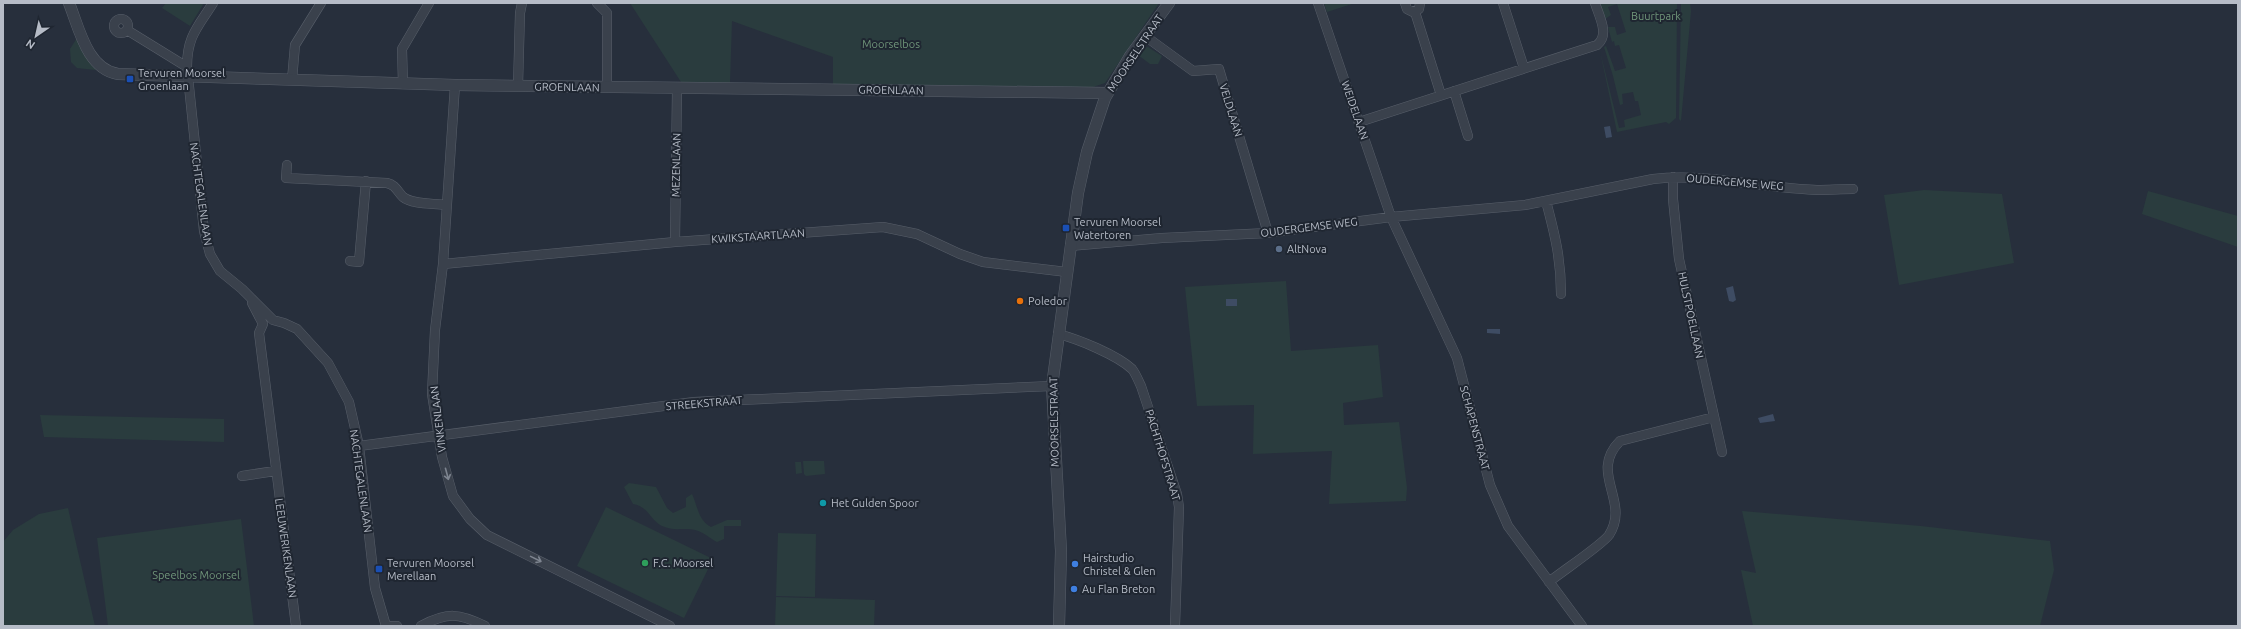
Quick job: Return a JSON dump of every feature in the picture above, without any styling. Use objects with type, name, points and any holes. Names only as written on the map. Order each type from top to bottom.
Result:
[{"type":"street","name":"NACHTEGALENLAAN","points":[[213,3],[190,38],[187,49],[187,72],[204,231],[210,254],[220,271],[273,320],[297,329],[328,364],[349,402],[359,446],[375,588],[386,626],[397,626]]},
{"type":"street","points":[[292,80],[295,45],[321,3]]},
{"type":"street","points":[[403,84],[402,49],[429,3]]},
{"type":"street","points":[[518,86],[520,13],[522,3]]},
{"type":"street","points":[[597,3],[607,13],[607,87]]},
{"type":"street","name":"MOORSELSTRAAT","points":[[1058,626],[1060,551],[1052,386],[1070,246],[1084,163],[1108,93],[1145,36],[1169,3]]},
{"type":"street","name":"WEIDELAAN","points":[[1318,3],[1391,217]]},
{"type":"street","points":[[1405,3],[1409,11],[1415,12]]},
{"type":"street","points":[[1415,12],[1419,9],[1420,3]]},
{"type":"street","points":[[1503,3],[1524,68]]},
{"type":"street","points":[[1359,122],[1600,43],[1604,34],[1595,3]]},
{"type":"street","name":"GROENLAAN","points":[[72,4],[90,54],[105,69],[118,74],[187,72],[292,80],[455,85],[1108,93]]},
{"type":"street","points":[[1415,12],[1441,95]]},
{"type":"street","points":[[127,30],[187,72]]},
{"type":"street","name":"VELDLAAN","points":[[1145,36],[1193,71],[1219,69],[1268,233]]},
{"type":"street","name":"VINKENLAAN","points":[[455,85],[443,264],[435,330],[432,394],[438,436],[453,496],[470,519],[487,535],[670,626]]},
{"type":"street","name":"MEZENLAAN","points":[[674,242],[677,88]]},
{"type":"street","points":[[1454,91],[1468,136]]},
{"type":"street","points":[[287,166],[286,178],[366,181],[392,184],[404,197],[410,200],[446,205]]},
{"type":"street","name":"OUDERGEMSE WEG","points":[[1070,246],[1162,238],[1268,233],[1391,217],[1525,205],[1653,179],[1673,177],[1707,178],[1817,190],[1853,189]]},
{"type":"street","name":"HULSTPOELLAAN","points":[[1673,177],[1673,199],[1678,258],[1722,452]]},
{"type":"street","points":[[350,260],[359,262],[366,181]]},
{"type":"street","points":[[1546,201],[1559,250],[1561,267],[1561,294]]},
{"type":"street","name":"SCHAPENSTRAAT","points":[[1391,217],[1456,358],[1490,485],[1508,526],[1582,626]]},
{"type":"street","name":"KWIKSTAARTLAAN","points":[[443,264],[674,242],[883,227],[917,234],[960,254],[983,262],[1067,272]]},
{"type":"street","name":"NACHTEGALENLAAN","points":[[249,297],[263,324]]},
{"type":"street","points":[[263,324],[273,320]]},
{"type":"street","name":"LEEUWERIKENLAAN","points":[[263,324],[259,333],[275,471],[296,626]]},
{"type":"street","name":"PACHTHOFSTRAAT","points":[[1058,334],[1072,338],[1119,361],[1132,370],[1141,386],[1179,507],[1175,626]]},
{"type":"street","name":"STREEKSTRAAT","points":[[359,446],[694,402],[1052,386]]},
{"type":"street","points":[[1548,582],[1608,536],[1614,523],[1616,507],[1606,468],[1610,451],[1620,441],[1714,417]]},
{"type":"street","points":[[242,476],[275,471]]},
{"type":"street","points":[[421,626],[446,616],[459,615],[485,626]]},
{"type":"green space","points":[[166,3],[204,3],[190,26],[162,8]]},
{"type":"green space","name":"Moorselbos","points":[[630,3],[1159,3],[1105,83],[1093,87],[833,84],[833,57],[732,21],[730,83],[681,82]]},
{"type":"green space","points":[[1324,3],[1355,3],[1327,12]]},
{"type":"green space","name":"Buurtpark","points":[[1600,3],[1677,3],[1676,118],[1669,124],[1666,122],[1617,132],[1600,51],[1619,128],[1625,127],[1624,120],[1641,115],[1638,101],[1635,101],[1633,92],[1622,94],[1623,104],[1620,105],[1604,47],[1606,46],[1615,71],[1626,68],[1619,45],[1615,46],[1614,41],[1612,42],[1608,27],[1615,27],[1617,35],[1626,32],[1617,4],[1608,7],[1611,15],[1605,19]]},
{"type":"green space","points":[[1681,3],[1690,3],[1691,11],[1681,121],[1679,119]]},
{"type":"green space","points":[[77,38],[96,68],[95,70],[77,68],[71,62],[70,49]]},
{"type":"green space","points":[[1148,47],[1162,56],[1158,64],[1150,64],[1138,55],[1144,48]]},
{"type":"green space","points":[[1924,190],[2002,194],[2014,263],[1899,285],[1884,195]]},
{"type":"green space","points":[[2148,191],[2238,216],[2238,247],[2142,214]]},
{"type":"green space","points":[[1286,281],[1291,351],[1378,345],[1383,397],[1343,403],[1344,425],[1399,422],[1407,488],[1406,501],[1329,504],[1332,451],[1253,454],[1254,405],[1197,406],[1185,287]]},
{"type":"green space","points":[[40,415],[224,419],[224,442],[44,437]]},
{"type":"green space","points":[[803,461],[824,461],[825,474],[806,476],[804,474]]},
{"type":"green space","points":[[795,462],[801,462],[802,473],[796,474]]},
{"type":"green space","points":[[629,483],[656,487],[667,508],[673,513],[686,507],[686,498],[692,494],[703,521],[711,527],[727,520],[741,520],[741,526],[724,526],[724,539],[717,542],[703,533],[691,529],[667,528],[658,523],[642,507],[633,504],[624,487]]},
{"type":"green space","name":"F.C. Moorsel","points":[[606,507],[713,559],[684,618],[577,566]]},
{"type":"green space","points":[[68,508],[95,626],[3,626],[3,542],[13,530],[39,514]]},
{"type":"green space","points":[[1742,511],[1921,526],[2050,541],[2054,570],[2040,626],[1753,626],[1741,570],[1756,573]]},
{"type":"green space","name":"Speelbos Moorsel","points":[[241,519],[254,626],[108,626],[97,538]]},
{"type":"green space","points":[[778,533],[816,534],[815,597],[776,596]]},
{"type":"green space","points":[[776,597],[875,600],[874,626],[775,626]]},
{"type":"water","points":[[1610,126],[1612,137],[1606,138],[1604,127]]},
{"type":"water","points":[[1733,286],[1736,300],[1733,302],[1729,301],[1726,288]]},
{"type":"water","points":[[1226,299],[1237,299],[1237,306],[1226,306]]},
{"type":"water","points":[[1487,329],[1500,329],[1500,334],[1487,333]]},
{"type":"water","points":[[1773,414],[1775,421],[1760,423],[1758,418]]},
{"type":"place","name":"Tervuren Moorsel Groenlaan","points":[[130,79]]},
{"type":"place","name":"Tervuren Moorsel Watertoren","points":[[1066,228]]},
{"type":"place","name":"AltNova","points":[[1279,249]]},
{"type":"place","name":"Poledor","points":[[1020,301]]},
{"type":"place","name":"Het Gulden Spoor","points":[[823,503]]},
{"type":"place","name":"F.C. Moorsel","points":[[645,563]]},
{"type":"place","name":"Hairstudio Christel & Glen","points":[[1075,564]]},
{"type":"place","name":"Tervuren Moorsel Merellaan","points":[[379,569]]},
{"type":"place","name":"Au Flan Breton","points":[[1074,589]]}]
